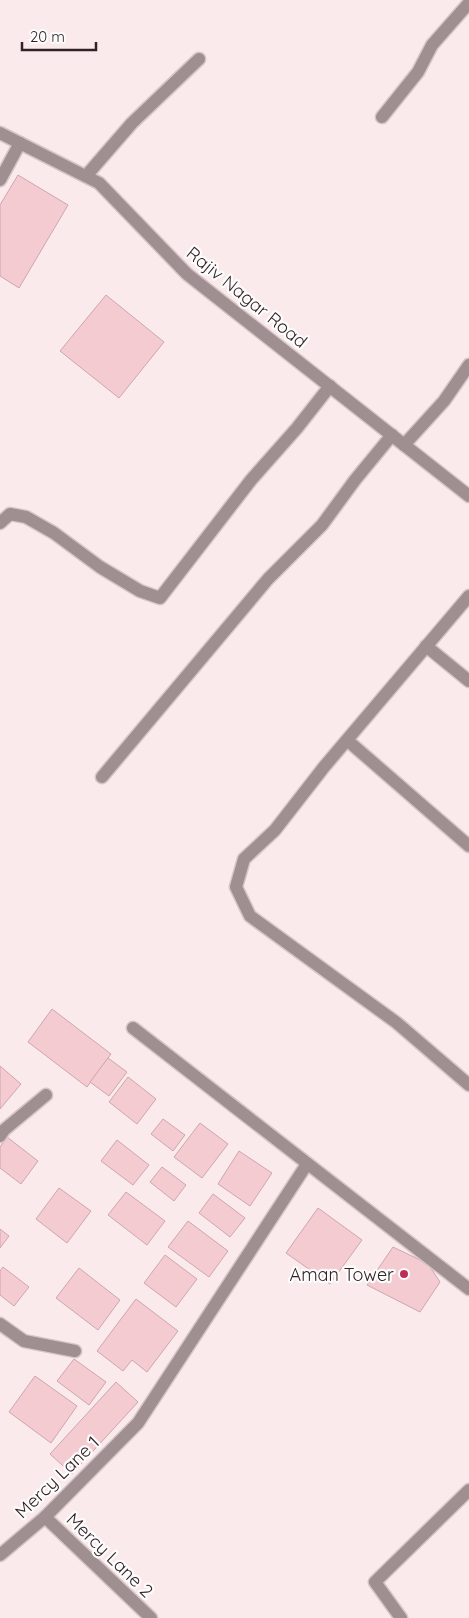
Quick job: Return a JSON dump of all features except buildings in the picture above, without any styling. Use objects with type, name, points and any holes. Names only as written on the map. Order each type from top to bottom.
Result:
[{"type":"street","points":[[382,117],[418,72],[432,44],[469,3]]},
{"type":"street","points":[[86,176],[132,123],[200,59]]},
{"type":"street","name":"Rajiv Nagar Road","points":[[0,133],[99,183],[187,274],[469,496]]},
{"type":"street","points":[[0,180],[20,142]]},
{"type":"street","points":[[404,444],[444,401],[469,365]]},
{"type":"street","points":[[0,523],[10,514],[26,516],[54,533],[100,567],[140,591],[160,598],[252,480],[330,386]]},
{"type":"street","points":[[102,778],[268,579],[322,525],[355,480],[392,435]]},
{"type":"street","points":[[469,596],[347,740],[275,830],[244,859],[236,887],[250,916],[397,1023],[469,1085]]},
{"type":"street","points":[[426,646],[469,681]]},
{"type":"street","points":[[347,740],[469,846]]},
{"type":"street","points":[[133,1028],[469,1289]]},
{"type":"street","points":[[0,1136],[46,1095]]},
{"type":"street","name":"Mercy Lane 1","points":[[0,1555],[45,1516],[138,1423],[307,1164]]},
{"type":"street","points":[[0,1324],[24,1341],[75,1351]]},
{"type":"street","points":[[401,1618],[375,1582],[469,1490]]},
{"type":"street","name":"Mercy Lane 2","points":[[45,1516],[151,1618]]},
{"type":"place","name":"Aman Tower","points":[[404,1274]]}]
